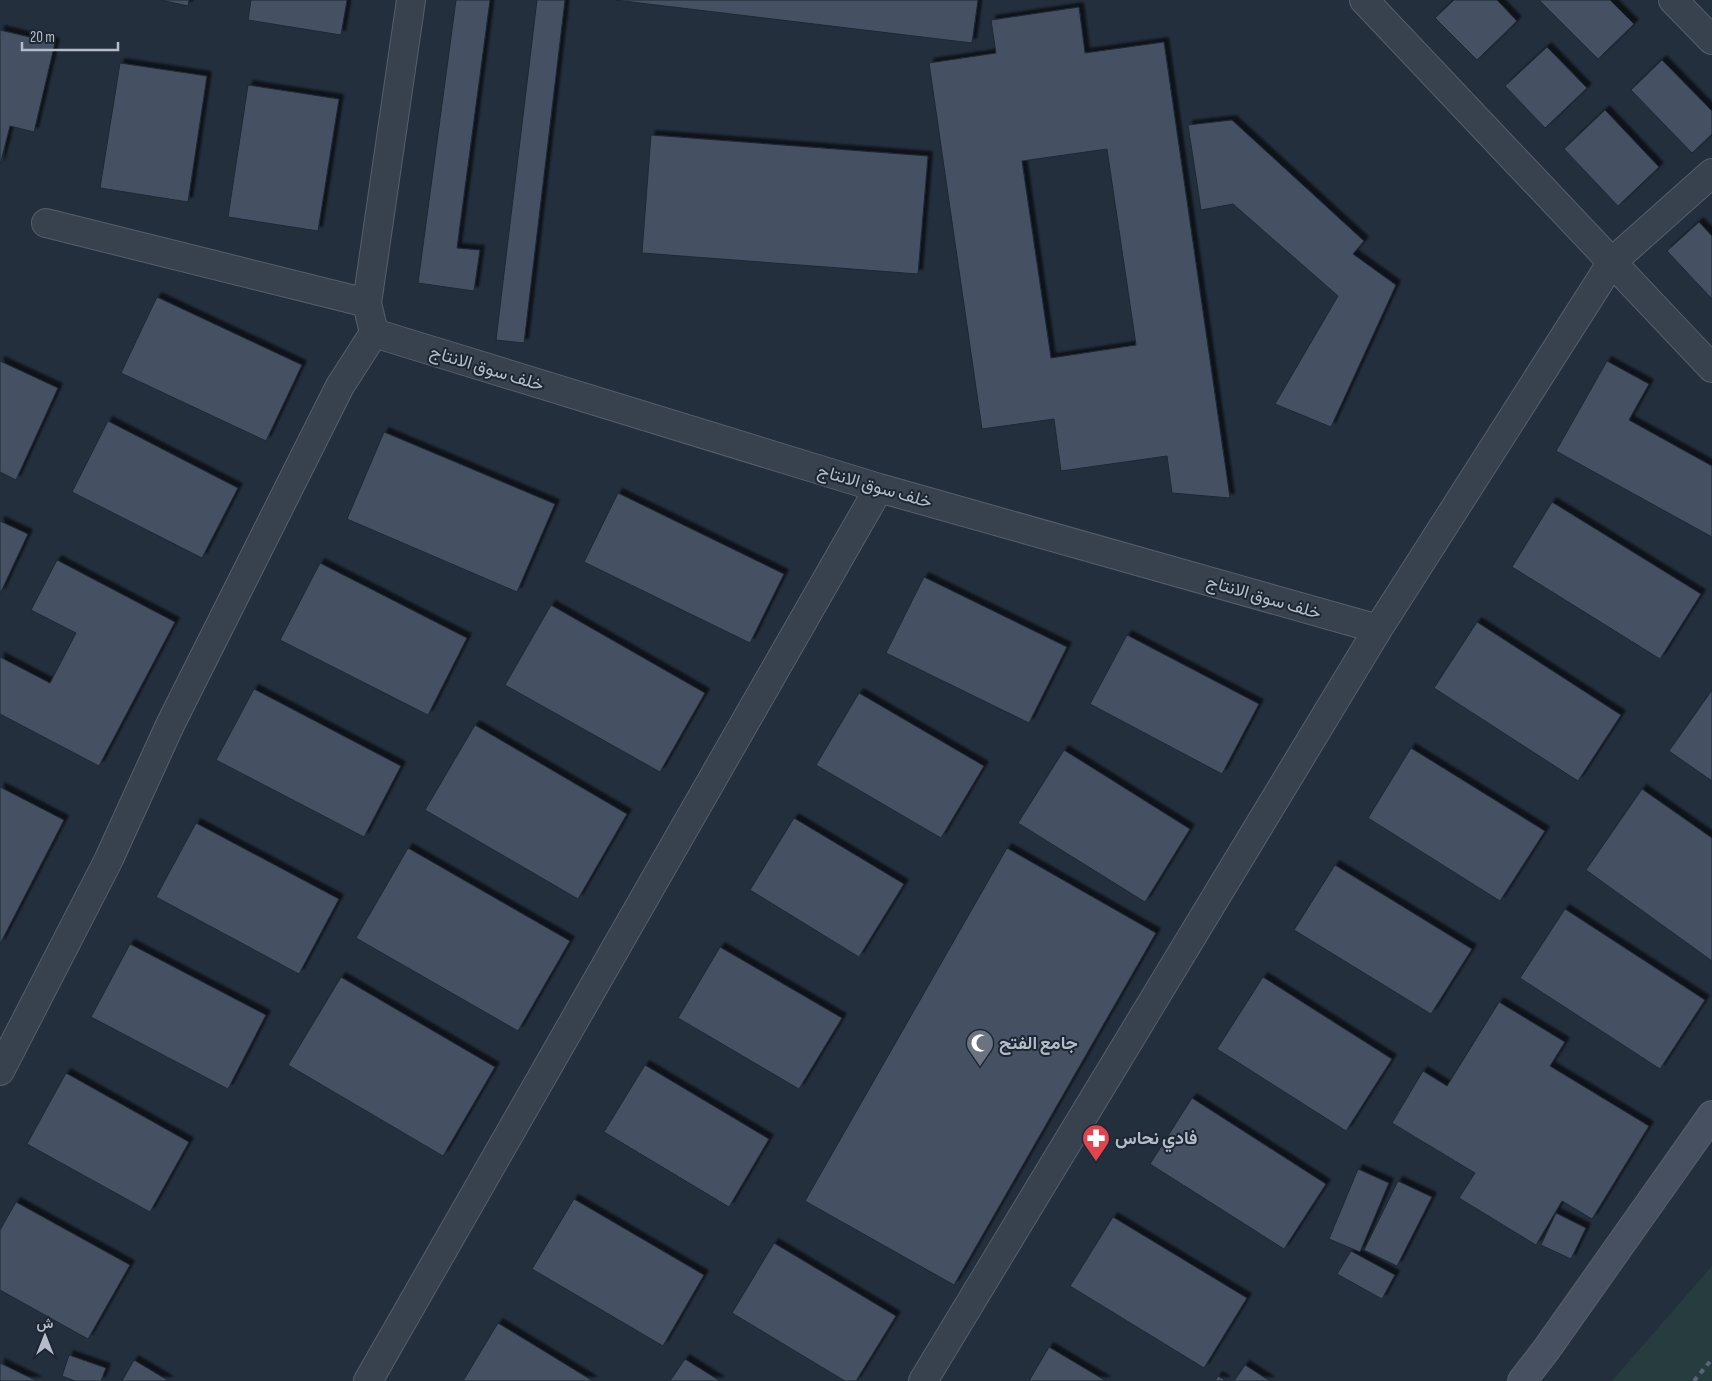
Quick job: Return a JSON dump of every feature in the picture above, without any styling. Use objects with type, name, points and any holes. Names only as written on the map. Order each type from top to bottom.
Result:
[{"type":"main road","points":[[1522,1381],[1546,1350],[1712,1115]]},
{"type":"street","points":[[0,1071],[108,861],[175,716],[340,386],[374,333],[367,303],[411,0]]},
{"type":"street","points":[[1364,0],[1712,368]]},
{"type":"street","points":[[1673,0],[1712,40]]},
{"type":"street","points":[[923,1381],[1378,629],[1612,262],[1712,173]]},
{"type":"street","points":[[46,223],[367,303]]},
{"type":"street","name":"خلف سوق الانتاج","points":[[374,333],[879,488],[1378,629]]},
{"type":"street","points":[[368,1381],[879,488]]},
{"type":"green space","points":[[1712,1266],[1712,1381],[1612,1381]]},
{"type":"building","points":[[160,0],[189,0],[188,6]]},
{"type":"building","points":[[251,0],[347,0],[341,35],[248,20]]},
{"type":"building","points":[[456,0],[490,0],[457,248],[480,250],[474,291],[418,283]]},
{"type":"building","points":[[537,0],[565,0],[524,343],[496,340]]},
{"type":"building","points":[[615,0],[978,0],[972,43]]},
{"type":"building","points":[[1454,0],[1497,0],[1517,21],[1477,60],[1435,18]]},
{"type":"building","points":[[1539,0],[1610,0],[1634,24],[1598,59]]},
{"type":"building","points":[[1079,7],[1085,53],[1164,42],[1230,498],[1172,493],[1167,456],[1061,471],[1054,419],[982,429],[929,63],[996,53],[991,20]],"holes":[[[1107,149],[1136,345],[1051,358],[1022,161]]]},
{"type":"building","points":[[0,30],[55,43],[34,132],[10,126],[0,165]]},
{"type":"building","points":[[1547,47],[1587,88],[1545,128],[1505,86]]},
{"type":"building","points":[[1662,60],[1712,111],[1712,134],[1692,153],[1631,90]]},
{"type":"building","points":[[120,63],[207,76],[188,202],[100,188]]},
{"type":"building","points":[[248,85],[339,99],[318,231],[228,217]]},
{"type":"building","points":[[1605,110],[1659,167],[1618,206],[1564,149]]},
{"type":"building","points":[[1232,120],[1364,241],[1353,254],[1396,285],[1331,427],[1275,404],[1338,296],[1233,204],[1201,210],[1188,125]]},
{"type":"building","points":[[651,135],[928,156],[918,274],[642,253]]},
{"type":"building","points":[[1699,222],[1712,236],[1712,299],[1667,251]]},
{"type":"building","points":[[157,297],[302,365],[266,441],[121,373]]},
{"type":"building","points":[[0,361],[58,388],[16,480],[0,472]]},
{"type":"building","points":[[1607,361],[1649,384],[1629,420],[1712,466],[1712,537],[1556,451]]},
{"type":"building","points":[[108,421],[238,488],[202,558],[72,492]]},
{"type":"building","points":[[384,432],[555,504],[517,592],[347,519]]},
{"type":"building","points":[[618,493],[784,574],[750,643],[584,562]]},
{"type":"building","points":[[1552,502],[1701,594],[1660,659],[1512,567]]},
{"type":"building","points":[[0,521],[28,534],[0,594]]},
{"type":"building","points":[[57,560],[175,622],[99,766],[0,714],[0,657],[50,683],[76,633],[31,610]]},
{"type":"building","points":[[320,563],[467,638],[428,715],[280,640]]},
{"type":"building","points":[[924,577],[1067,647],[1029,723],[886,653]]},
{"type":"building","points":[[551,605],[705,693],[660,772],[505,685]]},
{"type":"building","points":[[1477,622],[1621,715],[1578,781],[1434,688]]},
{"type":"building","points":[[1127,635],[1259,704],[1222,774],[1090,704]]},
{"type":"building","points":[[254,689],[401,766],[364,837],[216,760]]},
{"type":"building","points":[[1712,690],[1712,781],[1669,751]]},
{"type":"building","points":[[859,693],[984,766],[941,838],[816,765]]},
{"type":"building","points":[[475,725],[627,814],[578,899],[425,810]]},
{"type":"building","points":[[1411,748],[1545,831],[1500,901],[1368,818]]},
{"type":"building","points":[[1064,750],[1190,829],[1145,902],[1018,823]]},
{"type":"building","points":[[0,787],[64,820],[0,944]]},
{"type":"building","points":[[1642,789],[1712,838],[1712,961],[1586,870]]},
{"type":"building","points":[[794,818],[904,884],[859,957],[750,890]]},
{"type":"building","points":[[196,823],[339,899],[299,974],[156,897]]},
{"type":"building","points":[[408,848],[570,941],[518,1031],[356,938]]},
{"type":"building","name":"جامع الفتح","points":[[1007,848],[1156,933],[954,1285],[805,1201]]},
{"type":"building","points":[[1335,865],[1472,949],[1431,1014],[1294,930]]},
{"type":"building","points":[[1565,909],[1705,1000],[1660,1069],[1520,978]]},
{"type":"building","points":[[130,944],[266,1015],[228,1089],[91,1017]]},
{"type":"building","points":[[720,947],[842,1018],[799,1089],[678,1018]]},
{"type":"building","points":[[341,977],[495,1067],[443,1156],[288,1065]]},
{"type":"building","points":[[1263,977],[1392,1059],[1346,1131],[1217,1049]]},
{"type":"building","points":[[1499,1002],[1565,1042],[1550,1066],[1649,1126],[1592,1219],[1562,1201],[1536,1245],[1459,1198],[1475,1173],[1392,1123],[1423,1071],[1447,1086]]},
{"type":"building","points":[[645,1065],[769,1139],[729,1207],[604,1132]]},
{"type":"building","points":[[66,1073],[189,1142],[150,1212],[27,1144]]},
{"type":"building","points":[[1192,1098],[1326,1184],[1284,1249],[1150,1164]]},
{"type":"building","points":[[1358,1169],[1389,1183],[1360,1252],[1329,1239]]},
{"type":"building","points":[[1398,1181],[1432,1197],[1397,1266],[1364,1250]]},
{"type":"building","points":[[574,1199],[704,1275],[663,1346],[532,1269]]},
{"type":"building","points":[[16,1202],[130,1265],[88,1339],[0,1290],[0,1230]]},
{"type":"building","points":[[1556,1213],[1586,1228],[1571,1259],[1541,1245]]},
{"type":"building","points":[[1113,1217],[1247,1298],[1204,1368],[1070,1286]]},
{"type":"building","points":[[774,1243],[896,1316],[856,1381],[845,1381],[732,1313]]},
{"type":"building","points":[[1351,1251],[1395,1275],[1382,1299],[1337,1274]]},
{"type":"building","points":[[498,1323],[593,1381],[463,1381]]},
{"type":"building","points":[[1049,1347],[1106,1381],[1029,1381]]},
{"type":"building","points":[[69,1355],[106,1368],[101,1381],[75,1381],[62,1376]]},
{"type":"building","points":[[685,1359],[720,1381],[670,1381]]},
{"type":"building","points":[[134,1360],[169,1381],[122,1381]]},
{"type":"building","points":[[0,1363],[37,1381],[0,1381]]},
{"type":"building","points":[[1245,1365],[1270,1381],[1234,1381]]},
{"type":"building","points":[[1218,1376],[1226,1381],[1215,1381]]},
{"type":"railway","points":[[1694,1381],[1712,1359]]},
{"type":"place","name":"جامع الفتح","points":[[980,1067]]},
{"type":"place","name":"فادي نحاس","points":[[1096,1162]]}]
